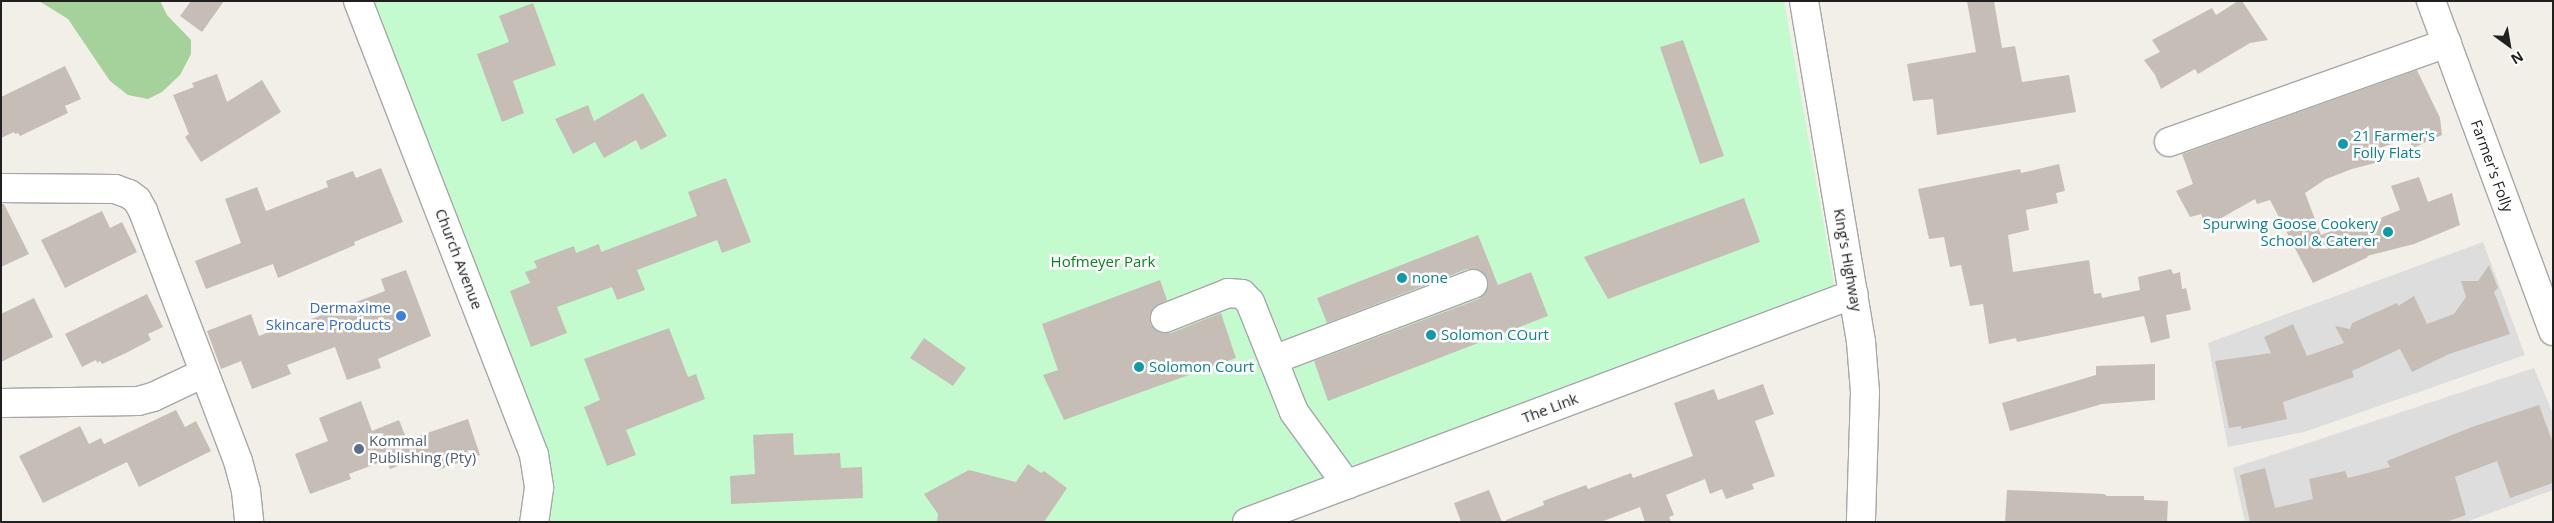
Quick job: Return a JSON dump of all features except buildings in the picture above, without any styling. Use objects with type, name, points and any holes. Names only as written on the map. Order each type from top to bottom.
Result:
[{"type":"street","name":"Church Avenue","points":[[358,1],[534,455],[539,488],[534,522]]},
{"type":"street","name":"King's Highway","points":[[1804,1],[1861,342],[1865,392],[1861,522]]},
{"type":"street","name":"Farmer's Folly","points":[[2431,1],[2553,331]]},
{"type":"street","points":[[2169,142],[2447,43]]},
{"type":"street","points":[[1,188],[116,189],[133,197],[143,211],[238,461],[246,491],[249,522]]},
{"type":"street","points":[[1273,360],[1473,284]]},
{"type":"street","points":[[1166,318],[1228,293],[1242,294],[1250,302],[1294,412],[1346,484]]},
{"type":"street","name":"The Link","points":[[1247,522],[1854,294]]},
{"type":"street","points":[[1,403],[138,401],[153,397],[204,373]]},
{"type":"shaded area","points":[[2483,242],[2525,355],[2304,432],[2228,447],[2208,343]]},
{"type":"shaded area","points":[[2534,368],[2553,414],[2553,490],[2466,522],[2245,522],[2233,468]]},
{"type":"green space","points":[[39,1],[160,1],[167,15],[191,40],[191,54],[180,75],[162,92],[148,99],[128,95],[110,81],[68,19]]},
{"type":"green space","name":"Hofmeyer Park","points":[[372,1],[1784,1],[1835,288],[1260,522],[539,522],[549,462]]},
{"type":"place","name":"21 Farmer's Folly Flats","points":[[2343,144]]},
{"type":"place","name":"Spurwing Goose Cookery School & Caterer","points":[[2388,232]]},
{"type":"place","name":"none","points":[[1402,278]]},
{"type":"place","name":"Dermaxime Skincare Products","points":[[401,316]]},
{"type":"place","name":"Solomon COurt","points":[[1431,335]]},
{"type":"place","name":"Solomon Court","points":[[1139,367]]},
{"type":"place","name":"Kommal Publishing (Pty)","points":[[359,449]]}]
